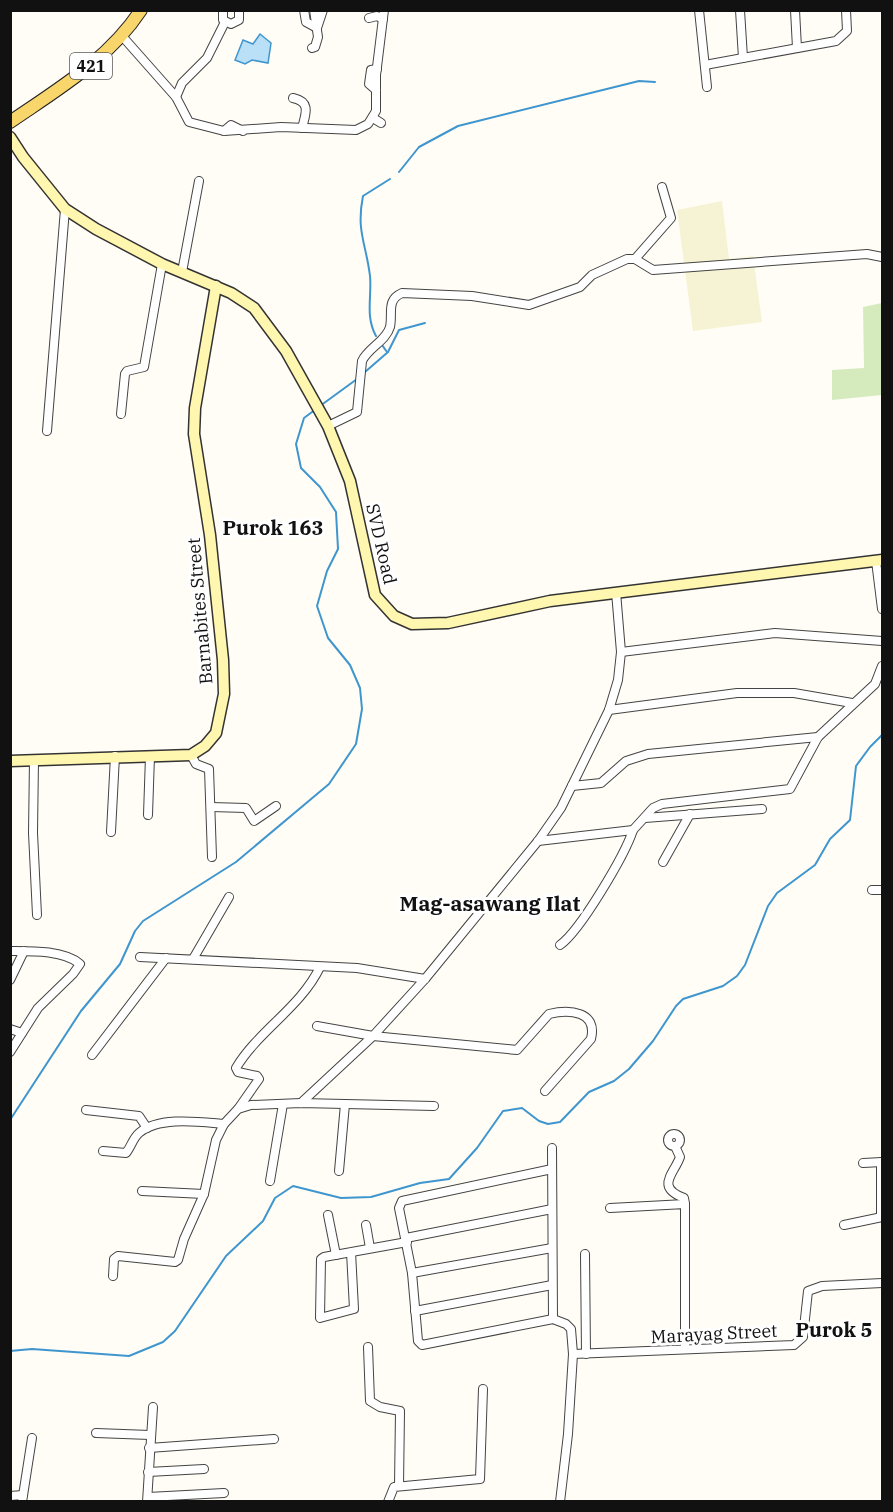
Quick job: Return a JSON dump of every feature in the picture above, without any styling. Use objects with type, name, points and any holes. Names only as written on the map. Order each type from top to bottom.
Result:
[{"type":"main road","name":"421","points":[[10,122],[87,69],[122,36],[141,10]]},
{"type":"main road","name":"SVD Road","points":[[10,137],[23,157],[65,209],[96,230],[162,264],[216,286],[254,308],[286,351],[328,426],[350,481],[375,595],[394,616],[412,624],[448,623],[550,601],[879,560]]},
{"type":"main road","name":"Barnabites Street","points":[[191,755],[205,746],[216,733],[224,694],[223,660],[210,536],[194,434],[195,408],[216,286]]},
{"type":"main road","points":[[10,762],[115,756],[191,755]]},
{"type":"street","points":[[223,10],[222,17],[225,22]]},
{"type":"street","points":[[225,22],[237,22],[240,18],[239,10]]},
{"type":"street","points":[[304,10],[306,22],[317,28]]},
{"type":"street","points":[[312,48],[315,47],[318,38],[314,10]]},
{"type":"street","points":[[317,28],[322,10]]},
{"type":"street","points":[[699,10],[707,87]]},
{"type":"street","points":[[740,10],[743,58]]},
{"type":"street","points":[[795,10],[797,48]]},
{"type":"street","points":[[705,65],[836,41],[847,31],[846,10]]},
{"type":"street","points":[[122,36],[176,97],[189,122],[224,131],[302,128],[356,130],[368,124],[376,111],[377,69],[384,15],[369,18]]},
{"type":"street","points":[[176,97],[182,83],[207,58],[225,22]]},
{"type":"street","points":[[292,98],[302,100],[306,104],[307,112],[302,128]]},
{"type":"street","points":[[373,118],[381,123]]},
{"type":"street","points":[[182,272],[199,181]]},
{"type":"street","points":[[328,426],[357,412],[362,361],[365,354],[390,327],[394,297],[402,293],[472,296],[529,306],[580,287],[592,275],[606,267],[635,259],[671,218],[662,187]]},
{"type":"street","points":[[47,431],[65,209]]},
{"type":"street","points":[[635,259],[653,270],[867,254],[882,257]]},
{"type":"street","points":[[121,414],[125,374],[127,371],[144,367],[162,264]]},
{"type":"street","points":[[879,560],[882,609]]},
{"type":"street","points":[[301,1103],[373,1036],[425,980],[538,841],[573,786],[609,710],[618,680],[621,652],[616,592]]},
{"type":"street","points":[[621,652],[775,633],[882,641]]},
{"type":"street","points":[[560,945],[573,934],[630,841],[633,830],[653,808],[662,804],[790,789],[818,736],[852,702],[875,684],[882,666]]},
{"type":"street","points":[[609,710],[737,693],[794,693],[852,702]]},
{"type":"street","points":[[573,786],[601,783],[626,761],[648,754],[818,736]]},
{"type":"street","points":[[191,755],[196,764],[209,769],[212,857]]},
{"type":"street","points":[[111,832],[115,756]]},
{"type":"street","points":[[148,815],[150,756]]},
{"type":"street","points":[[34,760],[33,833],[37,915]]},
{"type":"street","points":[[211,807],[246,808],[254,821],[276,806]]},
{"type":"street","points":[[645,818],[762,809]]},
{"type":"street","points":[[663,862],[690,814]]},
{"type":"street","points":[[538,841],[633,830]]},
{"type":"street","points":[[872,890],[882,890]]},
{"type":"street","points":[[194,959],[230,897]]},
{"type":"street","points":[[10,951],[65,957],[80,964],[73,974],[45,999],[10,1052]]},
{"type":"street","points":[[10,980],[24,951]]},
{"type":"street","points":[[140,957],[357,968],[425,980]]},
{"type":"street","points":[[92,1055],[166,958]]},
{"type":"street","points":[[113,1276],[114,1259],[118,1256],[175,1262],[178,1260],[184,1239],[204,1194],[212,1155],[224,1124],[259,1079],[257,1076],[238,1072],[236,1068],[265,1030],[287,1010],[320,967]]},
{"type":"street","points":[[317,1026],[373,1036],[517,1050],[549,1014],[576,1011],[586,1016],[591,1025],[591,1039],[545,1091]]},
{"type":"street","points":[[10,1029],[22,1033]]},
{"type":"street","points":[[238,1108],[250,1105],[301,1103],[434,1106]]},
{"type":"street","points":[[270,1181],[283,1104]]},
{"type":"street","points":[[339,1171],[345,1104]]},
{"type":"street","points":[[86,1110],[139,1116],[147,1128]]},
{"type":"street","points":[[103,1150],[126,1153],[137,1134],[147,1128],[186,1122],[224,1124]]},
{"type":"street","points":[[675,1146],[680,1157],[677,1166],[669,1174],[668,1185],[671,1191],[684,1198],[685,1204],[685,1349]]},
{"type":"street","points":[[552,1148],[553,1319]]},
{"type":"street","points":[[844,1225],[882,1217],[882,1162],[863,1163]]},
{"type":"street","points":[[552,1170],[402,1201],[399,1208],[412,1273],[418,1341],[426,1346],[553,1319],[566,1324],[571,1329],[573,1354],[568,1434],[560,1502]]},
{"type":"street","points":[[142,1191],[204,1194]]},
{"type":"street","points":[[610,1208],[685,1204]]},
{"type":"street","points":[[351,1252],[354,1309],[322,1319],[318,1317],[320,1263],[324,1257],[552,1209]]},
{"type":"street","points":[[328,1215],[336,1255]]},
{"type":"street","points":[[366,1225],[370,1248]]},
{"type":"street","points":[[412,1273],[552,1248]]},
{"type":"street","points":[[585,1254],[586,1354]]},
{"type":"street","name":"Marayag Street","points":[[573,1354],[794,1345],[803,1337],[806,1299],[808,1292],[814,1287],[882,1283]]},
{"type":"street","points":[[415,1311],[552,1285]]},
{"type":"street","points":[[368,1347],[370,1401],[380,1407],[400,1411],[399,1486]]},
{"type":"street","points":[[388,1502],[392,1489],[399,1486],[480,1479],[483,1389]]},
{"type":"street","points":[[153,1407],[147,1499],[224,1493]]},
{"type":"street","points":[[96,1433],[150,1435]]},
{"type":"street","points":[[10,1496],[22,1498],[32,1438]]},
{"type":"street","points":[[149,1448],[274,1439]]},
{"type":"street","points":[[148,1472],[204,1469]]},
{"type":"shaded area","points":[[722,201],[729,259],[753,256],[762,322],[693,331],[677,210]]},
{"type":"green space","points":[[882,303],[882,395],[832,400],[832,370],[864,368],[863,307]]},
{"type":"water","points":[[260,34],[271,43],[268,63],[252,60],[245,64],[235,60],[243,40],[253,44]]},
{"type":"waterway","points":[[399,172],[419,147],[458,126],[639,81],[655,82]]},
{"type":"waterway","points":[[376,336],[370,314],[370,276],[361,228],[361,208],[363,196],[390,179]]},
{"type":"waterway","points":[[365,372],[388,352],[399,330],[425,323]]},
{"type":"waterway","points":[[382,345],[387,352]]},
{"type":"waterway","points":[[320,406],[357,379]]},
{"type":"waterway","points":[[10,1120],[81,1011],[120,964],[135,931],[143,921],[236,862],[329,784],[356,744],[362,709],[360,688],[350,665],[328,638],[317,606],[327,571],[338,549],[336,512],[320,487],[301,468],[296,444],[304,418],[316,409]]},
{"type":"waterway","points":[[10,1351],[32,1349],[129,1356],[163,1342],[175,1331],[226,1256],[263,1221],[275,1198],[293,1186],[341,1198],[371,1197],[420,1183],[449,1179],[477,1148],[503,1111],[522,1108],[539,1121],[548,1124],[560,1122],[589,1092],[614,1081],[629,1069],[653,1041],[683,999],[723,986],[737,976],[745,965],[768,906],[777,893],[815,865],[830,839],[850,820],[856,766],[882,735]]},
{"type":"district","name":"Purok 163","points":[[273,528]]},
{"type":"district","name":"Mag-asawang Ilat","points":[[490,904]]},
{"type":"district","name":"Purok 5","points":[[834,1330]]}]
